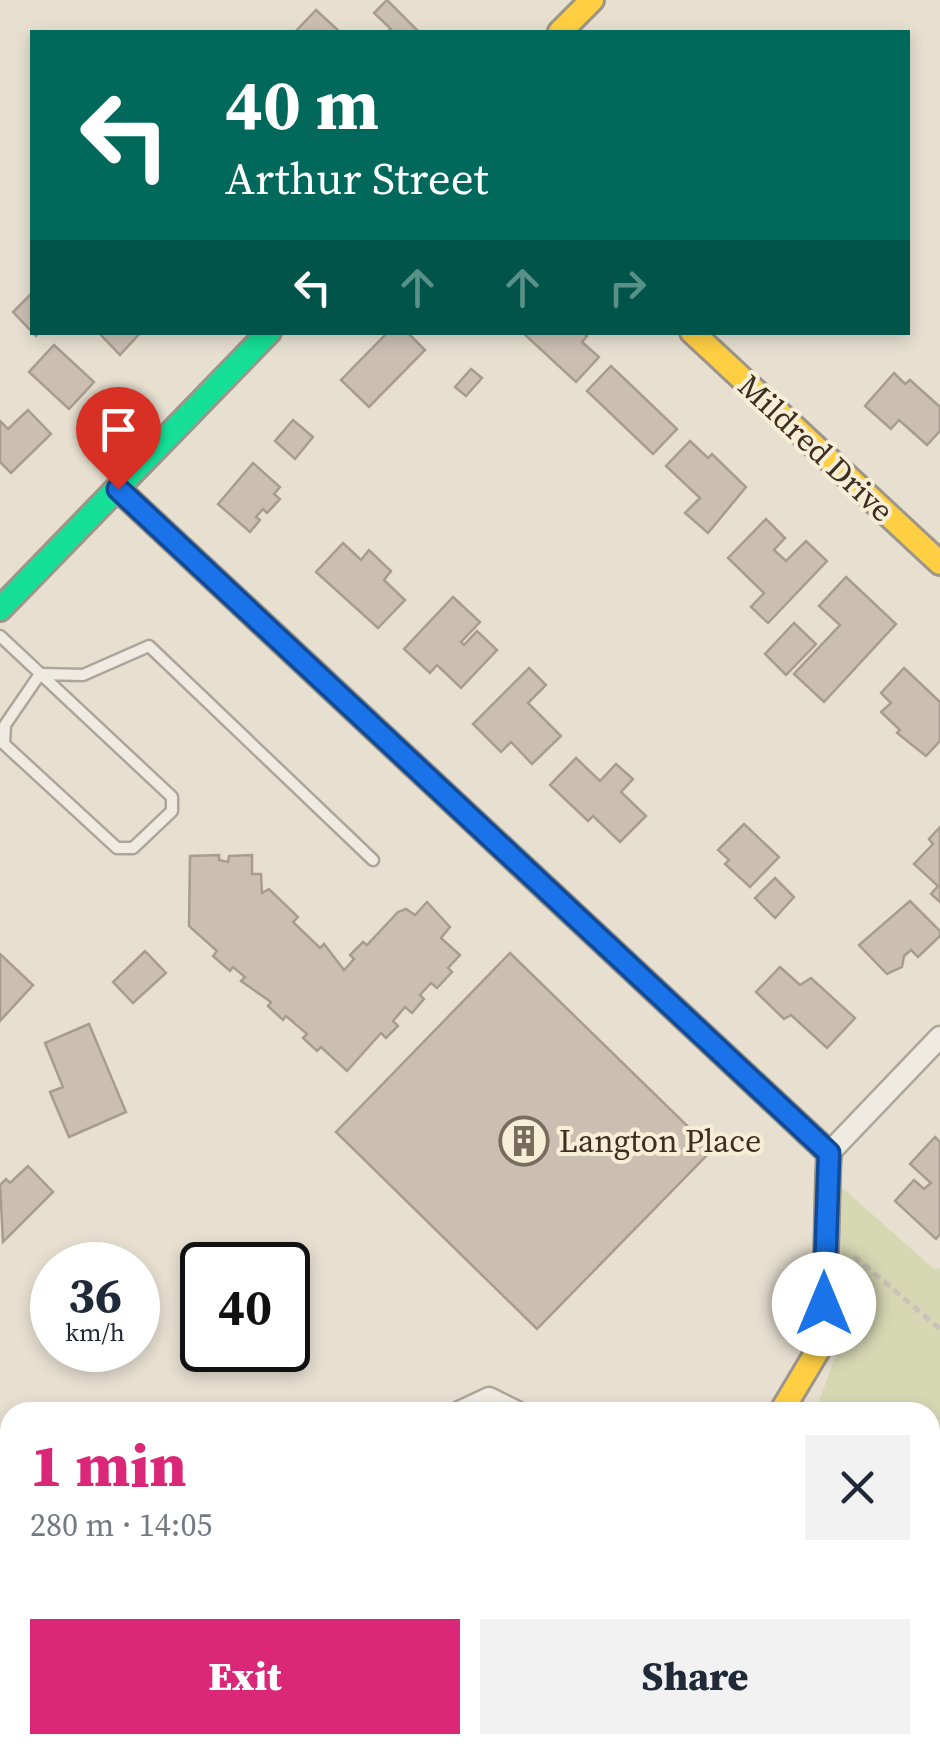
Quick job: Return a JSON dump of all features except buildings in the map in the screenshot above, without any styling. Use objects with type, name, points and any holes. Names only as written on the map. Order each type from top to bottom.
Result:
[{"type":"street","points":[[562,30],[592,0]]},
{"type":"street","points":[[0,609],[266,335]]},
{"type":"street","name":"Mildred Drive","points":[[695,335],[940,563]]},
{"type":"street","points":[[118,489],[829,1153]]},
{"type":"street","points":[[787,1402],[824,1340],[829,1153],[940,1038]]},
{"type":"lane","points":[[0,636],[172,797],[172,811],[133,848],[117,848],[4,744],[5,724],[40,674]]},
{"type":"lane","points":[[40,674],[82,674],[149,646],[373,860]]},
{"type":"path","points":[[824,1233],[940,1329]]},
{"type":"green space","points":[[837,1183],[934,1269],[940,1268],[940,1402],[819,1402],[847,1325]]},
{"type":"traffic: fast","points":[[0,609],[266,335]]},
{"type":"traffic: fast","points":[[118,489],[829,1153],[828,1176]]},
{"type":"traffic: slow","points":[[562,30],[592,0]]},
{"type":"traffic: slow","points":[[695,335],[940,563]]},
{"type":"traffic: slow","points":[[787,1402],[824,1340],[828,1176]]},
{"type":"place","name":"Langton Place","points":[[524,1141]]},
{"type":"route","points":[[118,489],[829,1153],[824,1304]]}]
